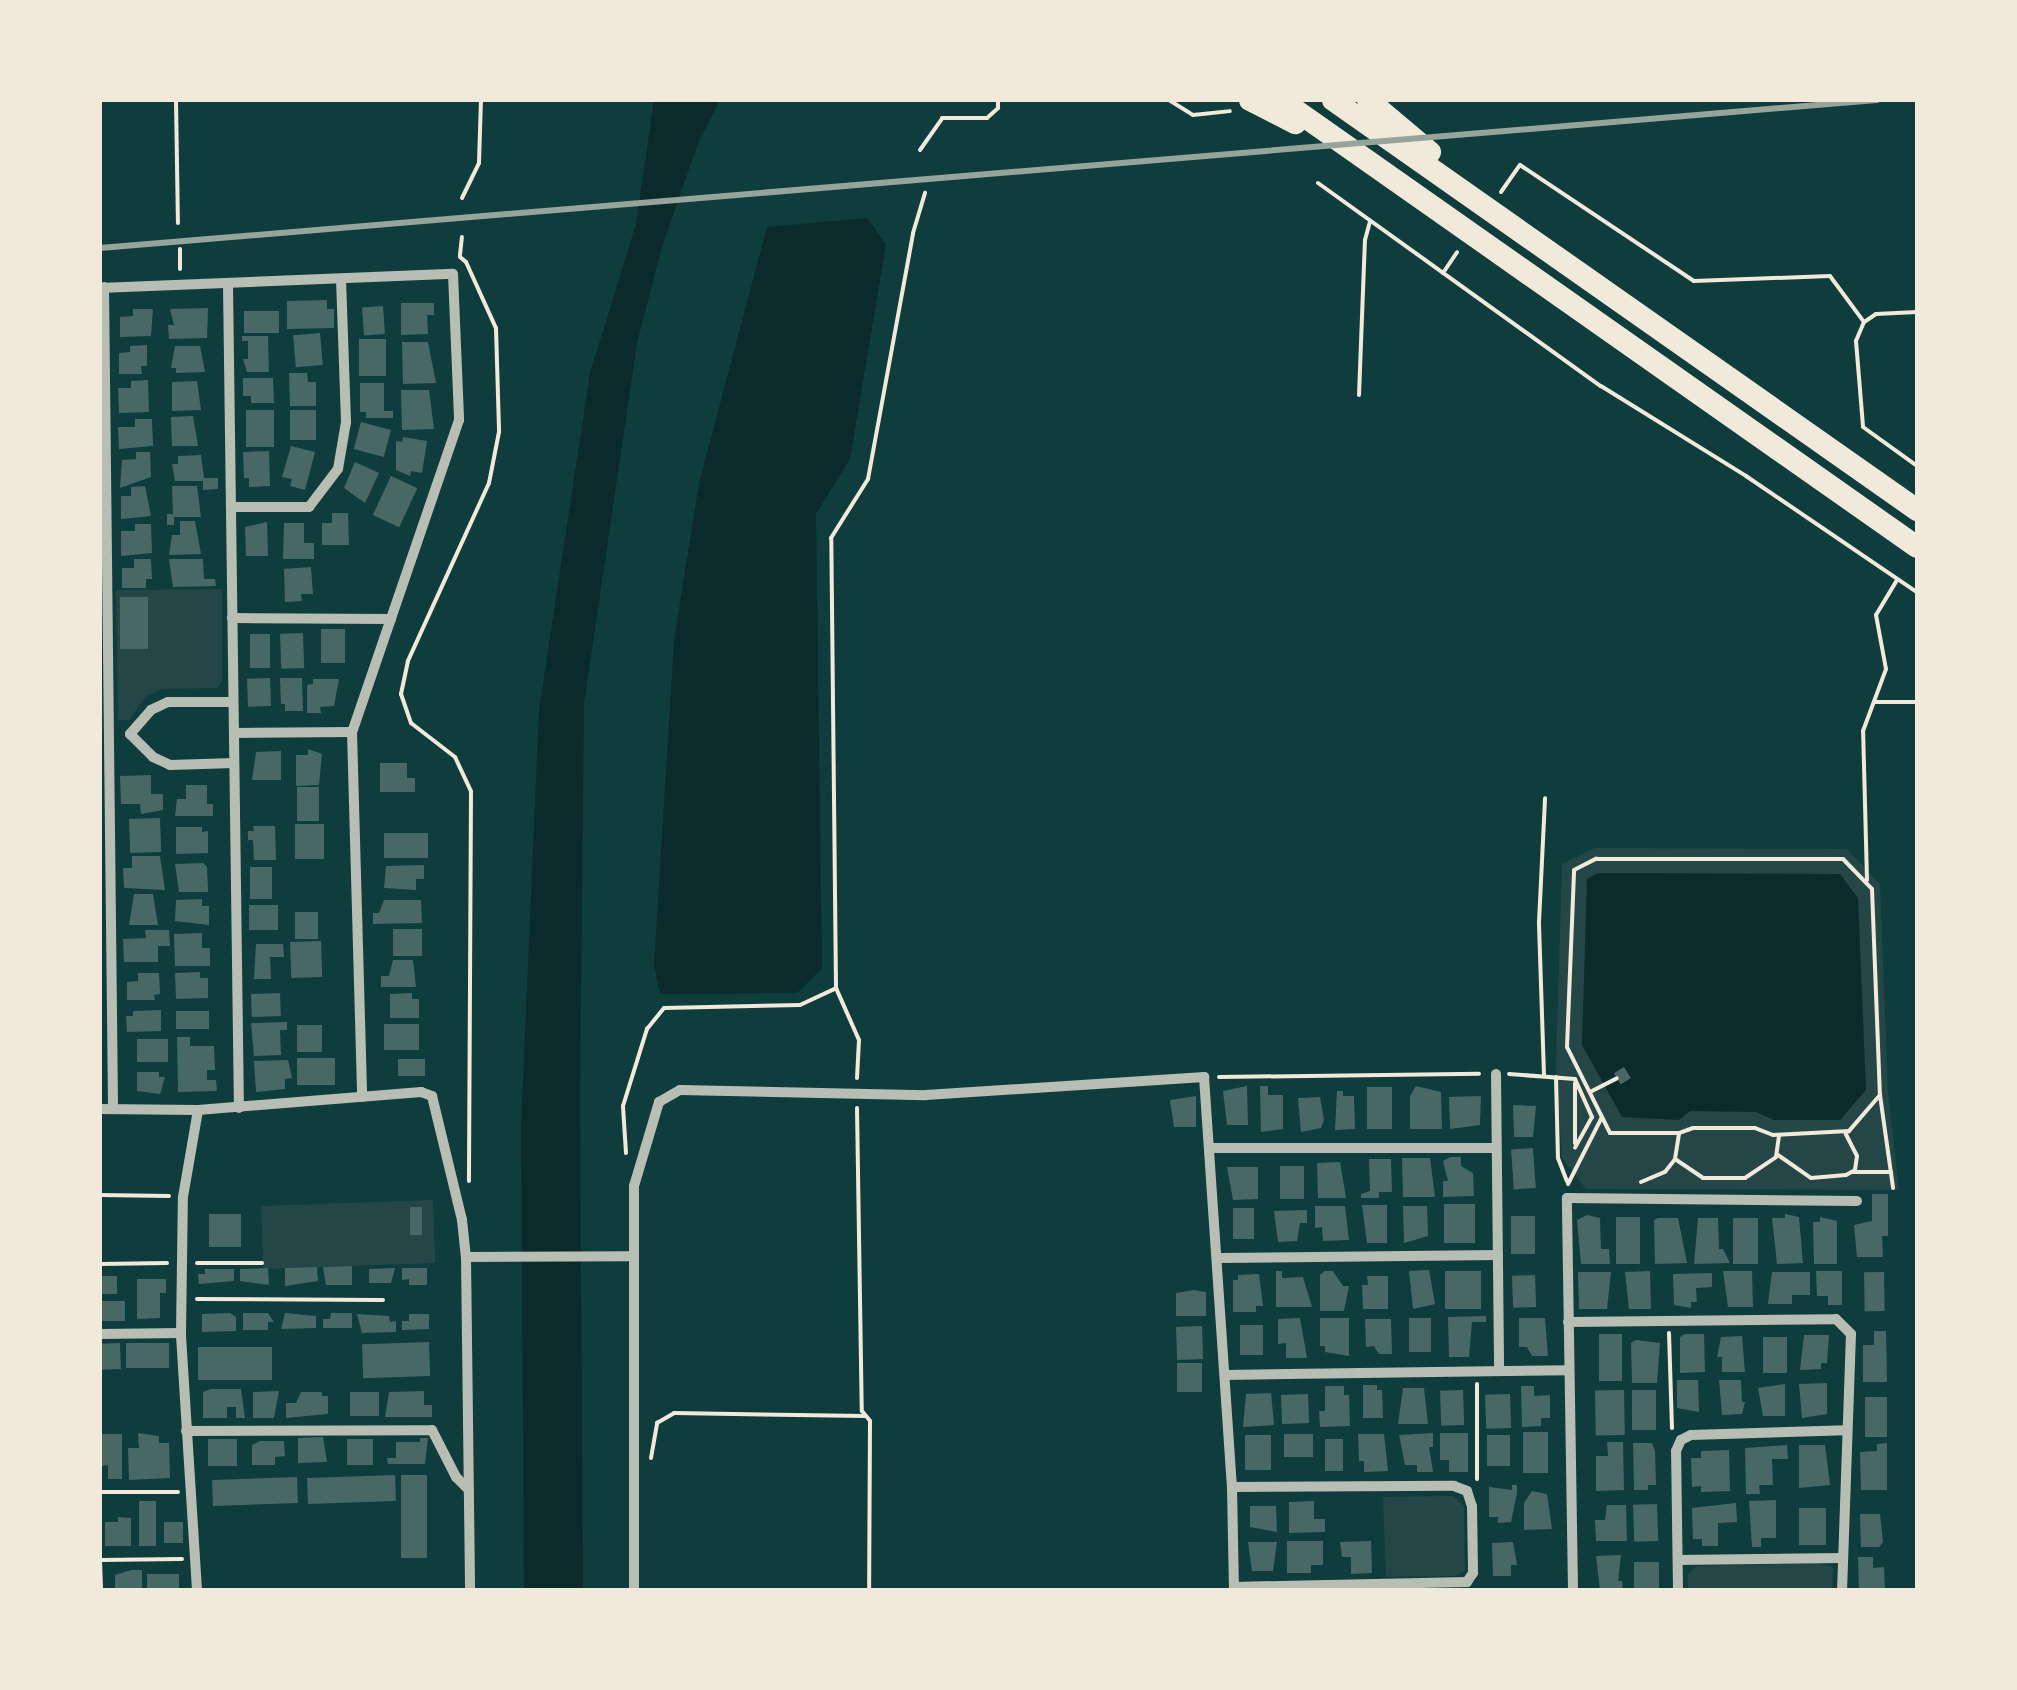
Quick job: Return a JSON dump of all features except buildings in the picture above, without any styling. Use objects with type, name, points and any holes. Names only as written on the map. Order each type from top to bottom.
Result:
[{"type":"highway","points":[[1250,100],[1307,130]]},
{"type":"highway","points":[[1280,100],[1917,547]]},
{"type":"highway","points":[[1333,100],[1917,510]]},
{"type":"highway","points":[[1368,100],[1475,190]]},
{"type":"street","points":[[113,1108],[104,735],[102,287],[453,274],[459,420],[352,732],[362,1096]]},
{"type":"street","points":[[231,507],[309,507],[338,469],[346,422],[342,279]]},
{"type":"street","points":[[228,284],[239,1108]]},
{"type":"street","points":[[232,618],[391,619]]},
{"type":"street","points":[[104,735],[130,734],[151,710],[168,702],[233,702]]},
{"type":"street","points":[[234,733],[352,732]]},
{"type":"street","points":[[130,734],[153,757],[170,765],[234,763]]},
{"type":"street","points":[[1496,1074],[1499,1370]]},
{"type":"street","points":[[634,1590],[634,1186],[660,1102],[680,1090],[926,1095],[1204,1077],[1212,1148],[1232,1487],[1234,1589],[1467,1582],[1473,1573],[1472,1506],[1467,1490],[1454,1486],[1232,1487]]},
{"type":"street","points":[[100,1109],[198,1110],[421,1092],[432,1096],[472,1257],[470,1590]]},
{"type":"street","points":[[197,1590],[181,1333],[183,1196],[198,1110]]},
{"type":"street","points":[[1212,1148],[1496,1148]]},
{"type":"street","points":[[1573,1590],[1567,1198],[1856,1201]]},
{"type":"street","points":[[1218,1258],[1498,1255]]},
{"type":"street","points":[[472,1257],[633,1256]]},
{"type":"street","points":[[1568,1322],[1836,1319],[1850,1334],[1842,1590]]},
{"type":"street","points":[[100,1334],[181,1333]]},
{"type":"street","points":[[1225,1376],[1569,1370]]},
{"type":"street","points":[[186,1430],[432,1430],[456,1477],[469,1490]]},
{"type":"street","points":[[1678,1590],[1676,1451],[1681,1440],[1691,1435],[1846,1430]]},
{"type":"street","points":[[1678,1560],[1843,1558]]},
{"type":"path","points":[[176,100],[178,223]]},
{"type":"path","points":[[462,198],[479,163],[481,100]]},
{"type":"path","points":[[920,150],[942,118],[987,118],[998,108],[998,100]]},
{"type":"path","points":[[1520,165],[1694,280],[1830,276],[1864,322]]},
{"type":"path","points":[[1318,183],[1601,386],[1746,476],[1917,592]]},
{"type":"path","points":[[869,1590],[870,1422],[862,1411],[859,1040],[836,988],[831,538],[868,479],[913,232],[925,194]]},
{"type":"path","points":[[1358,395],[1365,240],[1370,220]]},
{"type":"path","points":[[453,274],[462,237]]},
{"type":"path","points":[[180,249],[180,284]]},
{"type":"path","points":[[460,257],[466,262],[496,328],[499,432],[488,483],[408,661],[400,694],[403,712],[454,757],[466,772],[471,792],[470,1179],[462,1220]]},
{"type":"path","points":[[1917,312],[1876,314],[1864,322],[1856,341],[1863,427],[1917,466]]},
{"type":"path","points":[[1867,883],[1863,731],[1886,669],[1876,615],[1897,580]]},
{"type":"path","points":[[1874,702],[1917,702]]},
{"type":"path","points":[[1544,1074],[1540,922],[1545,798]]},
{"type":"path","points":[[1880,1095],[1846,1134],[1780,1135],[1740,1128],[1693,1128],[1679,1134],[1610,1133],[1567,1047],[1574,870],[1596,858],[1843,859],[1872,889],[1880,1095],[1893,1188]]},
{"type":"path","points":[[634,1186],[627,1173],[624,1106],[647,1029],[664,1008],[800,1005],[836,988]]},
{"type":"path","points":[[1575,1079],[1592,1117],[1575,1148],[1575,1079],[1580,1073]]},
{"type":"path","points":[[1204,1077],[1544,1074],[1575,1079]]},
{"type":"path","points":[[1556,1078],[1558,1158],[1568,1182],[1586,1182]]},
{"type":"path","points":[[1590,1092],[1617,1078]]},
{"type":"path","points":[[1574,1170],[1602,1117]]},
{"type":"path","points":[[1640,1182],[1665,1172],[1675,1159],[1679,1134]]},
{"type":"path","points":[[1846,1134],[1858,1156],[1852,1172]]},
{"type":"path","points":[[1778,1155],[1780,1135]]},
{"type":"path","points":[[1778,1155],[1811,1178],[1891,1172]]},
{"type":"path","points":[[1675,1159],[1703,1178],[1725,1180],[1744,1178],[1778,1155]]},
{"type":"path","points":[[100,1195],[183,1196]]},
{"type":"path","points":[[182,1298],[383,1300]]},
{"type":"path","points":[[1669,1322],[1670,1424],[1681,1440]]},
{"type":"path","points":[[1467,1490],[1478,1478],[1477,1370]]},
{"type":"path","points":[[648,1473],[658,1424],[674,1414],[866,1416]]},
{"type":"path","points":[[100,1492],[193,1492]]},
{"type":"path","points":[[100,1588],[100,1560],[196,1558]]},
{"type":"shaded area","points":[[654,100],[720,100],[699,141],[663,243],[637,343],[584,704],[580,1102],[583,1590],[524,1590],[521,1126],[539,710],[590,373],[636,224]]},
{"type":"shaded area","points":[[867,218],[886,244],[850,459],[816,514],[822,968],[797,993],[660,994],[654,964],[674,641],[699,483],[767,227]]},
{"type":"shaded area","points":[[222,589],[222,682],[217,688],[162,689],[145,697],[129,720],[118,720],[116,590]]},
{"type":"shaded area","points":[[1595,848],[1847,849],[1880,884],[1888,1093],[1899,1190],[1586,1189],[1562,1158],[1556,1066],[1562,864]]},
{"type":"shaded area","points":[[1598,873],[1840,874],[1858,898],[1866,1090],[1840,1120],[1774,1120],[1756,1112],[1690,1111],[1679,1120],[1622,1117],[1582,1045],[1587,879]]},
{"type":"shaded area","points":[[433,1200],[435,1263],[263,1269],[261,1206]]},
{"type":"shaded area","points":[[1453,1496],[1464,1506],[1465,1571],[1455,1576],[1386,1577],[1383,1497]]},
{"type":"shaded area","points":[[1818,1563],[1833,1567],[1832,1590],[1688,1590],[1688,1574],[1696,1566]]},
{"type":"railway","points":[[100,248],[1877,100]]}]
